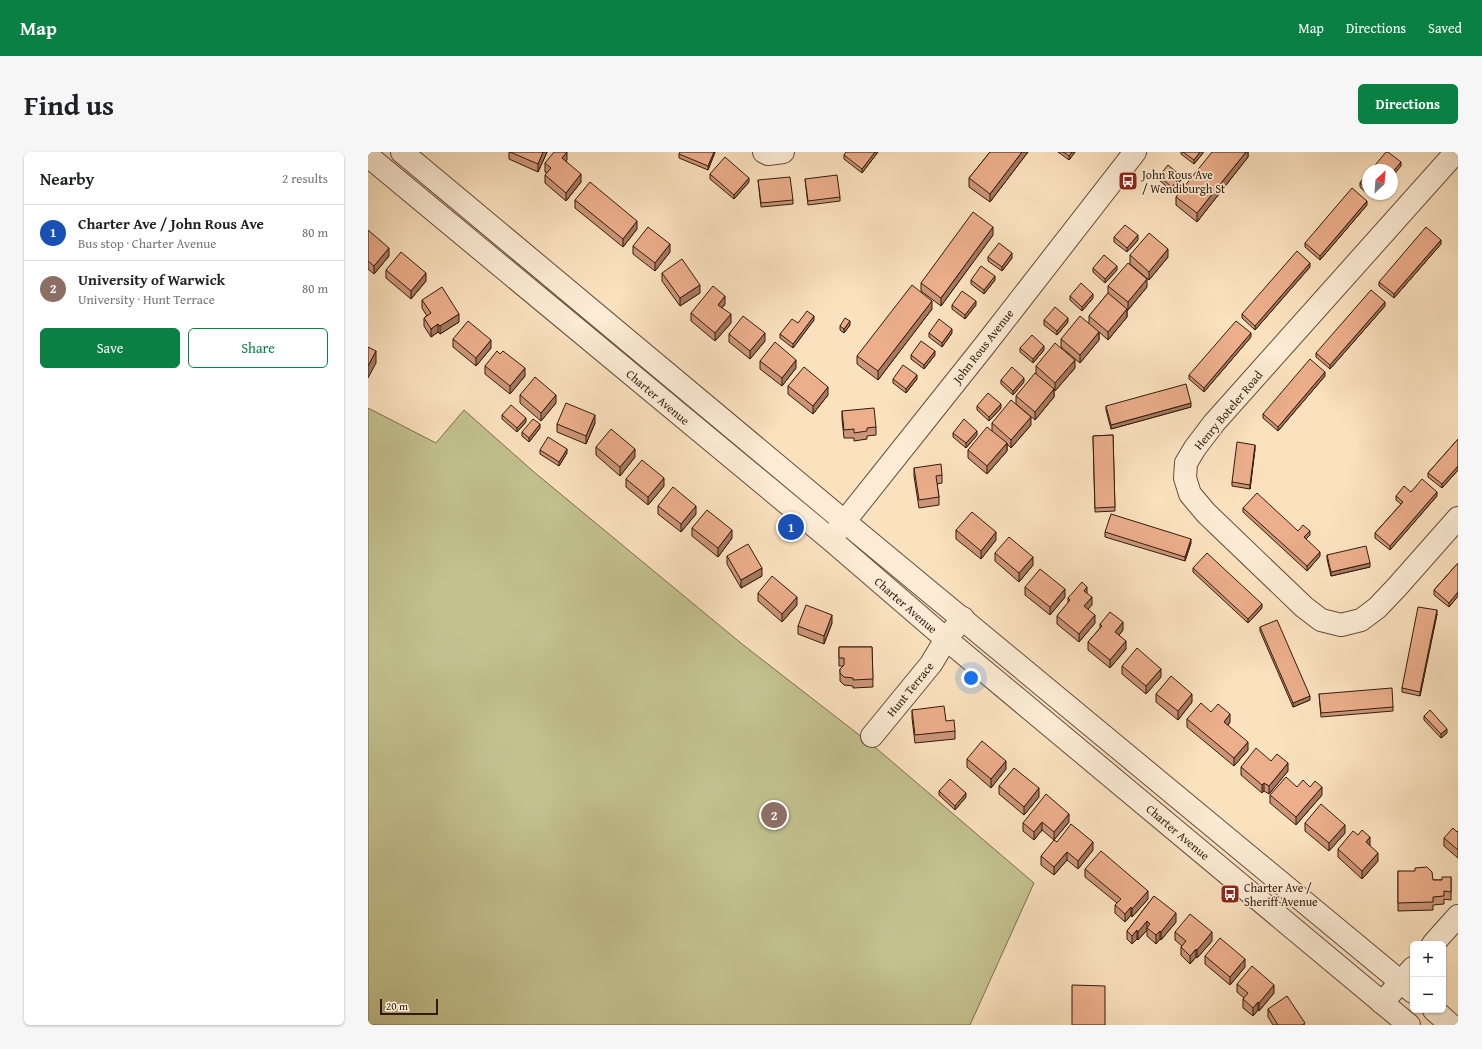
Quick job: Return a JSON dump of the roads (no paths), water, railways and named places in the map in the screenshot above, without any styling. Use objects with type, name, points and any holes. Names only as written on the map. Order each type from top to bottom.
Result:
[{"type":"street","name":"Charter Avenue","points":[[402,152],[844,521],[1409,981]]},
{"type":"street","points":[[764,152],[768,154],[783,152]]},
{"type":"street","name":"John Rous Avenue","points":[[830,539],[985,345],[1135,152]]},
{"type":"street","name":"Henry Boteler Road","points":[[1456,152],[1214,423],[1195,448],[1186,463],[1185,478],[1190,494],[1206,513],[1304,607],[1321,620],[1341,625],[1361,620],[1377,608],[1458,518]]},
{"type":"street","name":"Charter Avenue","points":[[368,156],[830,539],[946,639],[1409,1025]]},
{"type":"street","name":"Charter Avenue","points":[[946,639],[963,618]]},
{"type":"street","name":"Hunt Terrace","points":[[872,736],[932,664],[946,639]]},
{"type":"street","points":[[1436,941],[1458,916]]},
{"type":"street","points":[[1382,1003],[1409,981]]},
{"type":"street","points":[[1438,1013],[1452,1025]]},
{"type":"place","name":"John Rous Ave / Wendiburgh St","points":[[1128,181]]},
{"type":"place","name":"Charter Ave / John Rous Ave","points":[[791,527]]},
{"type":"place","name":"University of Warwick","points":[[774,815]]},
{"type":"place","name":"Charter Ave / Sheriff Avenue","points":[[1230,894]]}]
